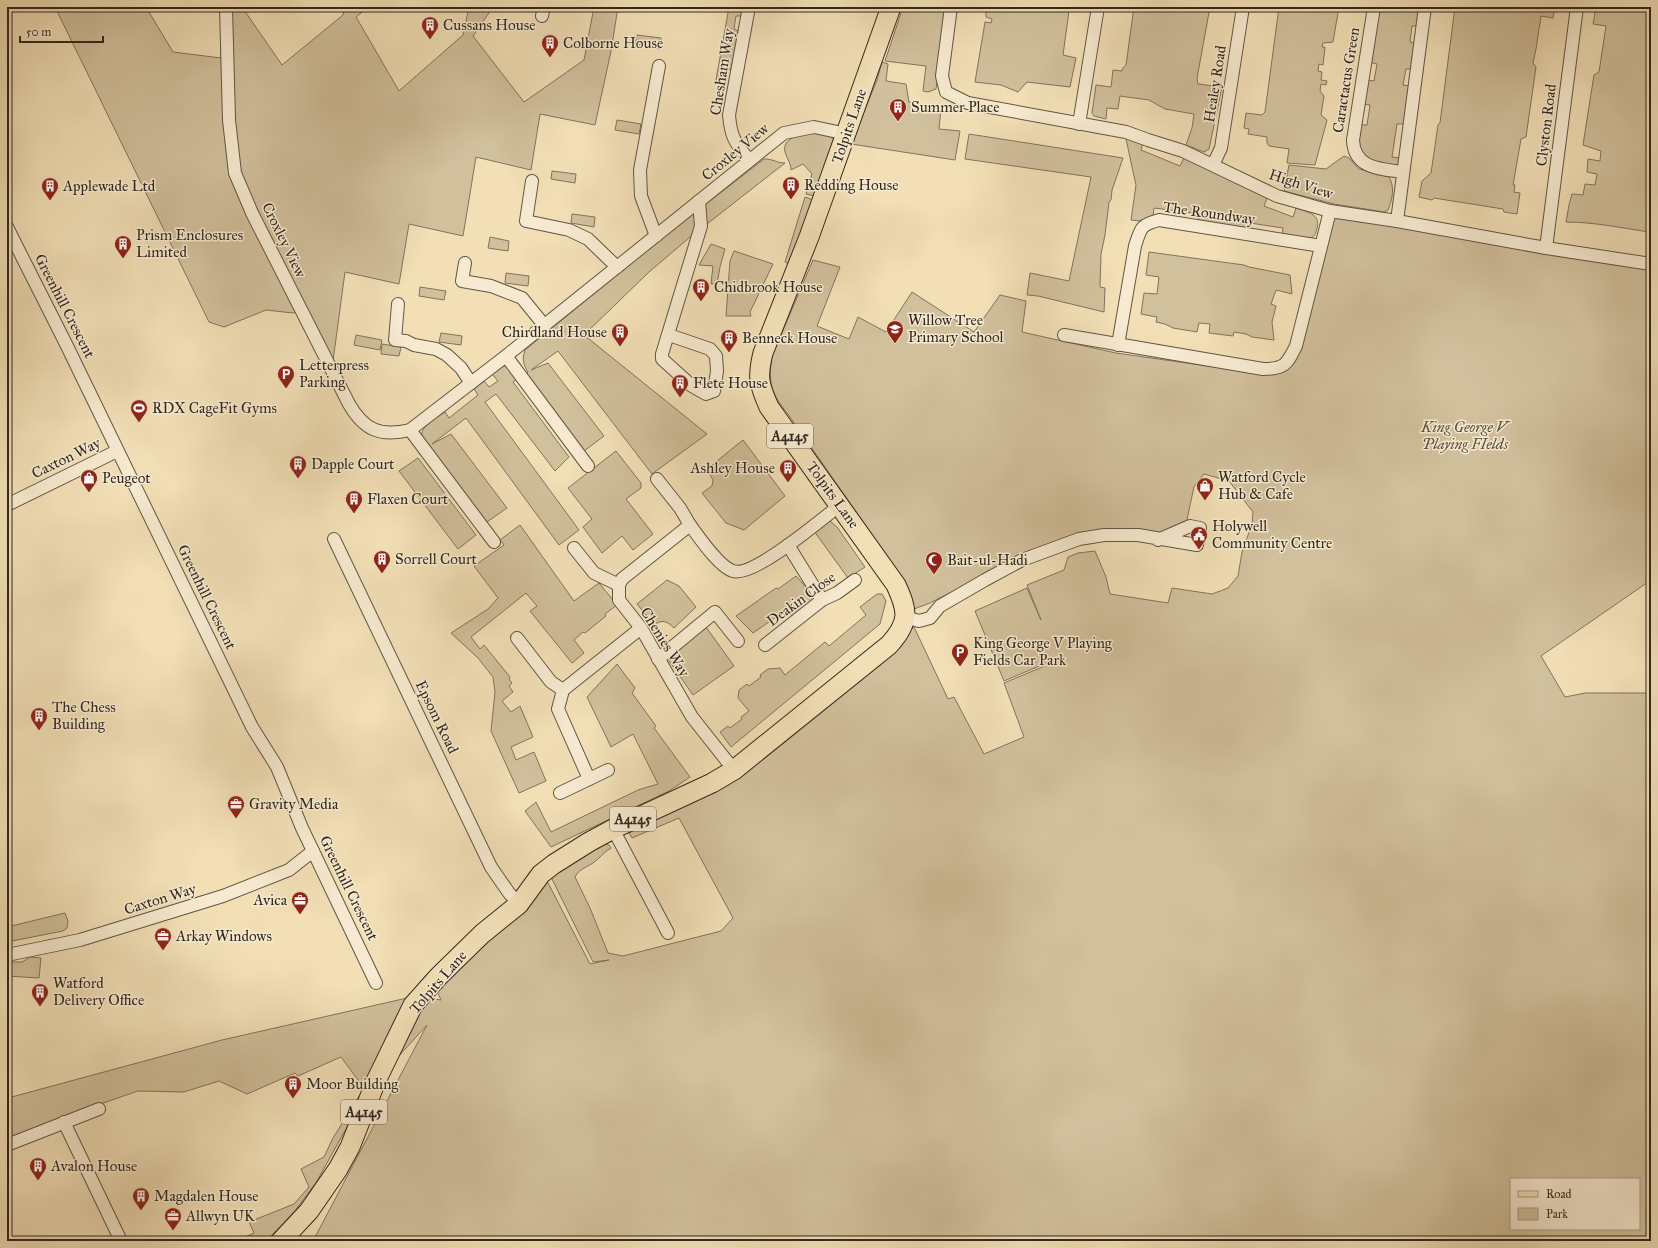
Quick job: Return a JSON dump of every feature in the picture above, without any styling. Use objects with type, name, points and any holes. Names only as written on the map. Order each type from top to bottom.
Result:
[{"type":"main road","name":"Tolpits Lane","points":[[282,1241],[309,1211],[338,1169],[350,1147],[376,1081],[413,1005],[438,977],[482,934],[519,904],[542,874],[589,842],[613,829],[712,783],[734,770],[889,645],[900,632],[905,617],[903,601],[896,585],[769,407],[760,389],[758,371],[763,353],[806,245],[847,134],[891,7]]},
{"type":"street","name":"Croxley View","points":[[226,7],[229,120],[235,173],[252,213],[356,416],[363,424],[375,430],[388,432],[410,430],[506,356],[784,133],[814,128],[847,134]]},
{"type":"street","name":"Chesham Way","points":[[749,7],[729,115],[730,131],[736,145],[749,160]]},
{"type":"street","name":"High View","points":[[951,7],[942,76],[946,92],[968,103],[1126,132],[1183,151],[1277,196],[1330,211],[1397,221],[1546,248],[1651,264]]},
{"type":"street","points":[[1079,124],[1098,7]]},
{"type":"street","name":"Healey Road","points":[[1213,165],[1221,148],[1243,7]]},
{"type":"street","name":"Caractacus Green","points":[[1374,7],[1352,140],[1353,147],[1360,160],[1369,167],[1403,172]]},
{"type":"street","points":[[1397,221],[1425,7]]},
{"type":"street","name":"Clyston Road","points":[[1546,248],[1577,7]]},
{"type":"street","points":[[656,236],[641,196],[640,170],[659,66]]},
{"type":"street","points":[[532,181],[526,221],[568,230],[588,239],[617,267]]},
{"type":"street","points":[[669,335],[710,349],[716,356],[717,371],[714,391],[706,394],[692,386],[662,359],[662,354],[701,226],[699,201]]},
{"type":"street","points":[[1064,335],[1263,369],[1277,369],[1289,361],[1296,346],[1330,211]]},
{"type":"street","name":"The Roundway","points":[[1118,345],[1135,246],[1139,233],[1146,224],[1159,220],[1321,246]]},
{"type":"street","name":"Greenhill Crescent","points":[[7,227],[76,365],[252,727],[277,767],[313,851],[376,982]]},
{"type":"street","points":[[465,263],[462,281],[491,286],[522,298],[544,325]]},
{"type":"street","points":[[398,304],[394,340],[406,341],[414,345],[436,349],[447,355],[461,368],[472,382]]},
{"type":"street","points":[[506,356],[588,466]]},
{"type":"street","points":[[410,430],[494,542]]},
{"type":"street","name":"Caxton Way","points":[[7,505],[117,451]]},
{"type":"street","points":[[657,479],[672,489],[690,525],[726,568],[734,572],[745,571],[758,565],[788,545],[840,505]]},
{"type":"street","points":[[574,548],[594,573],[619,584],[622,578],[690,525]]},
{"type":"street","points":[[905,617],[918,620],[930,618],[940,606],[1022,560],[1079,539],[1104,535],[1138,535],[1158,540]]},
{"type":"street","name":"Epsom Road","points":[[334,539],[491,867],[509,893],[519,904]]},
{"type":"street","points":[[788,545],[822,600]]},
{"type":"street","name":"Deakin Close","points":[[765,645],[822,600],[837,593],[855,580]]},
{"type":"street","name":"Chenies Way","points":[[619,584],[619,600],[641,628],[692,717],[734,770]]},
{"type":"street","points":[[658,659],[715,612],[738,641]]},
{"type":"street","points":[[589,779],[558,709],[563,690],[641,628]]},
{"type":"street","points":[[517,638],[551,682],[563,690]]},
{"type":"street","points":[[560,793],[608,770]]},
{"type":"street","points":[[613,829],[668,933]]},
{"type":"street","name":"Caxton Way","points":[[7,955],[80,940],[223,896],[289,870],[313,851]]},
{"type":"street","points":[[7,1145],[99,1109]]},
{"type":"street","points":[[64,1122],[121,1241]]},
{"type":"green space","points":[[55,7],[146,7],[173,52],[221,58],[221,7],[242,7],[282,65],[343,15],[345,7],[369,7],[356,17],[399,91],[463,35],[469,7],[493,7],[473,36],[524,102],[584,60],[594,7],[618,7],[611,51],[595,125],[540,114],[531,170],[476,157],[463,236],[409,224],[399,284],[345,272],[333,361],[306,308],[293,313],[266,310],[224,327],[209,322]]},
{"type":"green space","points":[[729,7],[745,7],[744,16],[736,16],[734,29],[741,32],[735,70],[726,69],[723,87],[720,87],[716,80]]},
{"type":"green space","points":[[903,7],[949,7],[936,89],[928,92],[923,91],[926,66],[885,61]]},
{"type":"green space","points":[[985,7],[1067,7],[1069,11],[1063,55],[1076,58],[1070,87],[1027,82],[1018,92],[1001,85],[975,82],[985,22],[991,23],[992,19],[986,17]]},
{"type":"green space","points":[[1134,7],[1210,7],[1197,78],[1198,84],[1222,87],[1209,149],[1204,152],[1186,145],[1192,128],[1194,114],[1165,109],[1149,100],[1120,96],[1118,109],[1107,108],[1106,119],[1094,116],[1092,113],[1096,85],[1111,87],[1113,70],[1122,71],[1126,65]]},
{"type":"green space","points":[[1279,7],[1339,7],[1333,42],[1323,43],[1322,47],[1325,47],[1323,65],[1319,64],[1318,71],[1322,72],[1321,80],[1327,81],[1326,85],[1321,84],[1320,91],[1324,96],[1321,115],[1327,120],[1315,165],[1287,163],[1289,149],[1269,146],[1267,143],[1267,137],[1248,134],[1249,129],[1244,128],[1246,113],[1262,115],[1265,112]]},
{"type":"green space","points":[[1377,7],[1423,7],[1420,26],[1412,26],[1410,42],[1417,44],[1413,69],[1406,69],[1403,85],[1410,86],[1405,124],[1397,124],[1392,157],[1400,158],[1400,163],[1395,167],[1372,165],[1358,150],[1359,125],[1367,125],[1370,105],[1362,104],[1366,80],[1374,81],[1377,64],[1369,62]]},
{"type":"green space","points":[[1455,7],[1555,7],[1553,18],[1541,16],[1533,63],[1536,67],[1526,137],[1521,139],[1513,185],[1515,185],[1514,192],[1520,193],[1517,214],[1504,212],[1503,209],[1419,197],[1422,181],[1431,173],[1438,125],[1440,123]]},
{"type":"green space","points":[[1596,7],[1623,7],[1623,9],[1634,11],[1635,7],[1646,8],[1646,12],[1649,12],[1651,7],[1651,235],[1649,232],[1618,227],[1566,222],[1572,194],[1583,195],[1585,184],[1595,185],[1597,174],[1587,172],[1588,159],[1600,161],[1601,151],[1583,145],[1594,75],[1599,72],[1606,26],[1593,24]]},
{"type":"green space","points":[[637,35],[661,38],[660,49],[635,44]]},
{"type":"green space","points":[[882,62],[888,64],[886,81],[906,84],[909,102],[941,108],[939,129],[960,131],[955,160],[851,144],[877,80]]},
{"type":"green space","points":[[617,120],[641,124],[639,134],[615,130]]},
{"type":"green space","points":[[819,132],[830,136],[834,141],[819,197],[806,194],[812,174],[803,164],[791,170],[790,163],[785,152],[785,146],[787,142],[796,136]]},
{"type":"green space","points":[[969,134],[1123,158],[1112,190],[1111,200],[1109,202],[1101,254],[1100,287],[1105,288],[1104,312],[1038,296],[1027,295],[1030,273],[1069,281],[1091,177],[965,159]]},
{"type":"green space","points":[[1128,138],[1143,143],[1141,150],[1180,166],[1184,158],[1267,198],[1264,206],[1293,217],[1296,208],[1309,212],[1315,217],[1318,223],[1315,234],[1310,239],[1282,237],[1283,228],[1250,223],[1248,231],[1198,223],[1199,214],[1154,208],[1153,217],[1140,221],[1131,220],[1136,185],[1126,139]]},
{"type":"green space","points":[[1344,156],[1349,158],[1359,169],[1388,175],[1392,183],[1392,192],[1388,210],[1384,212],[1334,204],[1284,191],[1289,165],[1326,169]]},
{"type":"green space","points":[[764,159],[785,163],[689,238],[649,272],[584,335],[707,434],[652,474],[558,351],[531,370],[548,363],[604,436],[584,451],[526,374],[528,372],[524,361],[525,350],[670,232]]},
{"type":"green space","points":[[552,171],[576,174],[575,183],[551,179]]},
{"type":"green space","points":[[805,197],[816,201],[794,266],[785,262]]},
{"type":"green space","points":[[572,214],[595,217],[594,227],[571,223]]},
{"type":"green space","name":"King George V Playing FIelds","points":[[1334,217],[1342,217],[1651,269],[1651,580],[1541,656],[1565,697],[1585,693],[1651,693],[1651,1241],[313,1241],[427,1025],[367,1091],[317,1181],[295,1211],[273,1234],[263,1241],[236,1241],[254,1233],[249,1222],[294,1204],[309,1187],[301,1169],[324,1157],[333,1138],[364,1088],[341,1057],[298,1076],[295,1073],[247,1094],[219,1081],[184,1092],[138,1091],[63,1117],[7,1141],[7,1094],[8,1098],[222,1040],[416,996],[441,1000],[437,991],[546,879],[590,964],[609,960],[593,962],[550,875],[601,843],[609,845],[611,848],[596,861],[579,871],[575,877],[590,908],[608,953],[623,956],[721,931],[733,918],[679,818],[632,838],[629,833],[738,776],[914,627],[948,699],[954,697],[984,754],[1024,737],[1004,683],[1059,660],[1058,658],[1004,681],[975,611],[1027,588],[1041,620],[1027,585],[1064,570],[1068,557],[1078,553],[1095,551],[1106,577],[1110,594],[1168,603],[1172,588],[1212,594],[1228,588],[1238,576],[1242,552],[1252,524],[1253,512],[1229,481],[1204,474],[1194,487],[1186,524],[1155,536],[1104,531],[1016,559],[930,603],[914,609],[903,579],[774,394],[770,373],[772,356],[813,260],[840,267],[817,326],[849,339],[858,317],[886,332],[912,292],[974,332],[1000,295],[1026,301],[1022,332],[1116,353],[1264,374],[1284,368]]},
{"type":"green space","points":[[490,237],[509,241],[508,251],[488,248]]},
{"type":"green space","points":[[711,244],[725,249],[717,284],[711,284],[713,266],[699,265]]},
{"type":"green space","points":[[734,251],[773,264],[750,312],[751,316],[726,316],[730,261]]},
{"type":"green space","points":[[1149,252],[1244,265],[1290,275],[1292,294],[1276,290],[1271,304],[1276,306],[1272,322],[1274,340],[1252,337],[1246,334],[1234,332],[1233,336],[1209,333],[1210,324],[1199,323],[1197,332],[1173,328],[1156,322],[1157,317],[1141,314],[1144,293],[1157,294],[1159,277],[1146,275]]},
{"type":"green space","points":[[506,273],[529,276],[528,286],[505,283]]},
{"type":"green space","points":[[420,287],[446,291],[444,300],[419,296]]},
{"type":"green space","points":[[441,333],[462,336],[461,345],[439,342]]},
{"type":"green space","points":[[356,335],[382,340],[380,350],[354,345]]},
{"type":"green space","points":[[382,344],[401,347],[399,356],[381,354]]},
{"type":"green space","points":[[503,366],[510,366],[520,377],[513,382],[569,457],[555,471],[496,394],[485,402],[579,530],[559,545],[466,418],[432,444],[451,434],[507,508],[487,522],[422,436],[424,429],[434,419],[445,412],[449,418],[478,395],[474,389],[484,381],[489,387],[498,381],[492,374]]},
{"type":"green space","points":[[743,440],[785,496],[744,530],[726,523],[702,493],[712,486],[713,480],[707,469]]},
{"type":"green space","points":[[616,451],[641,483],[641,488],[626,499],[653,534],[633,550],[622,536],[602,553],[583,527],[592,519],[568,488]]},
{"type":"green space","points":[[418,458],[476,535],[458,549],[399,471]]},
{"type":"green space","points":[[830,521],[837,527],[865,567],[848,578],[814,531]]},
{"type":"green space","points":[[520,525],[574,601],[599,583],[617,605],[605,614],[606,616],[574,640],[584,653],[572,663],[530,611],[537,606],[526,593],[471,637],[480,649],[484,645],[510,677],[509,679],[512,683],[509,686],[513,692],[502,701],[511,712],[520,706],[533,737],[511,747],[516,760],[534,752],[546,781],[519,793],[491,731],[495,692],[493,677],[478,658],[451,633],[488,609],[498,598],[474,566],[504,545],[500,540]]},
{"type":"green space","points":[[796,576],[816,598],[792,616],[786,610],[753,633],[736,616],[776,588],[778,589]]},
{"type":"green space","points":[[667,580],[679,586],[696,607],[674,628],[662,621],[654,625],[637,604]]},
{"type":"green space","points":[[877,594],[882,594],[886,601],[880,624],[731,747],[720,732],[728,726],[730,728],[742,719],[741,717],[749,711],[738,698],[739,690],[747,684],[749,686],[761,677],[760,675],[768,669],[780,668],[785,675],[825,642],[829,646],[866,615],[860,607]]},
{"type":"green space","points":[[706,627],[734,666],[693,695],[665,655]]},
{"type":"green space","points":[[617,664],[635,688],[632,693],[656,726],[654,728],[690,777],[669,791],[551,847],[525,811],[536,802],[551,832],[638,790],[658,784],[633,734],[611,747],[587,697]]},
{"type":"green space","points":[[65,913],[68,921],[67,928],[63,931],[7,942],[7,927]]},
{"type":"green space","points":[[30,957],[41,958],[39,978],[7,976],[7,962],[22,962]]},
{"type":"place","name":"Cussans House","points":[[430,40]]},
{"type":"place","name":"Colborne House","points":[[550,58]]},
{"type":"place","name":"Summer Place","points":[[898,122]]},
{"type":"place","name":"Redding House","points":[[791,200]]},
{"type":"place","name":"Applewade Ltd","points":[[50,201]]},
{"type":"place","name":"Prism Enclosures Limited","points":[[123,259]]},
{"type":"place","name":"Chidbrook House","points":[[701,302]]},
{"type":"place","name":"Willow Tree Primary School","points":[[895,344]]},
{"type":"place","name":"Chirdland House","points":[[620,347]]},
{"type":"place","name":"Benneck House","points":[[729,353]]},
{"type":"place","name":"Letterpress Parking","points":[[286,389]]},
{"type":"place","name":"Flete House","points":[[680,398]]},
{"type":"place","name":"RDX CageFit Gyms","points":[[139,423]]},
{"type":"place","name":"Dapple Court","points":[[298,479]]},
{"type":"place","name":"Ashley House","points":[[788,483]]},
{"type":"place","name":"Peugeot","points":[[89,493]]},
{"type":"place","name":"Watford Cycle Hub & Cafe","points":[[1205,501]]},
{"type":"place","name":"Flaxen Court","points":[[354,514]]},
{"type":"place","name":"Holywell Community Centre","points":[[1199,550]]},
{"type":"place","name":"Sorrell Court","points":[[382,574]]},
{"type":"place","name":"Bait-ul-Hadi","points":[[934,575]]},
{"type":"place","name":"King George V Playing Fields Car Park","points":[[960,667]]},
{"type":"place","name":"The Chess Building","points":[[39,731]]},
{"type":"place","name":"Gravity Media","points":[[236,819]]},
{"type":"place","name":"Avica","points":[[300,915]]},
{"type":"place","name":"Arkay Windows","points":[[163,951]]},
{"type":"place","name":"Watford Delivery Office","points":[[40,1007]]},
{"type":"place","name":"Moor Building","points":[[293,1099]]},
{"type":"place","name":"Avalon House","points":[[38,1181]]},
{"type":"place","name":"Magdalen House","points":[[141,1211]]},
{"type":"place","name":"Allwyn UK","points":[[173,1231]]}]
